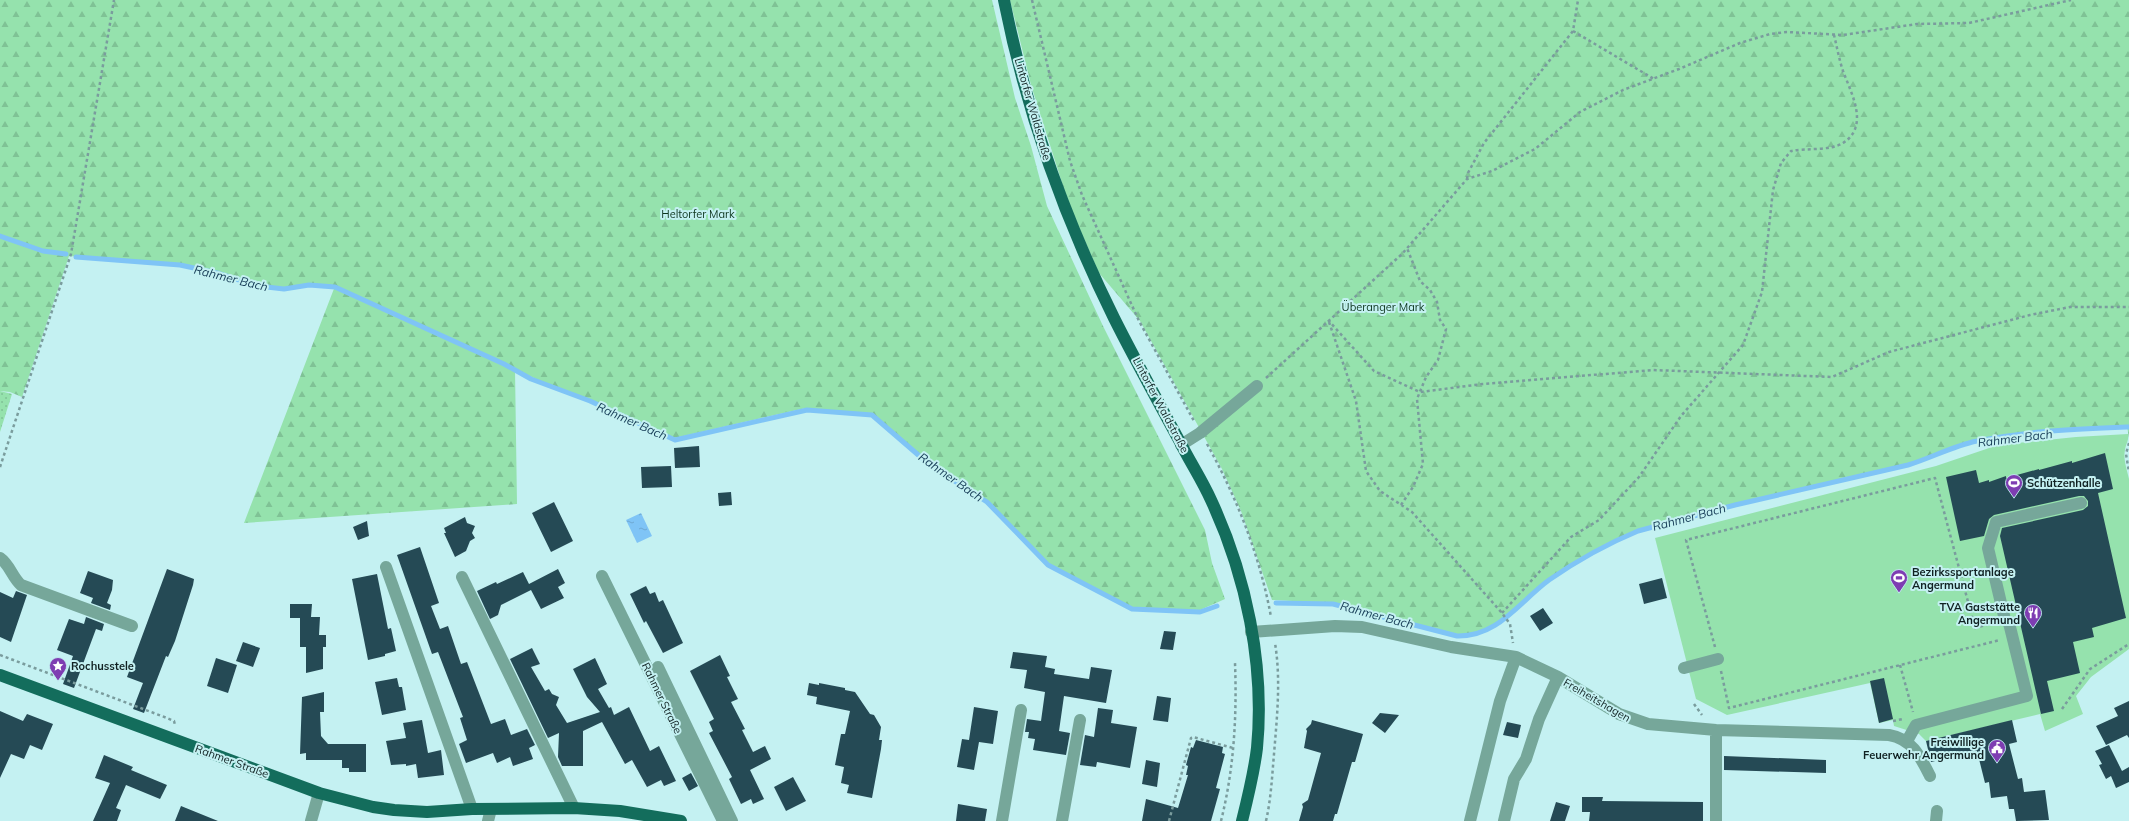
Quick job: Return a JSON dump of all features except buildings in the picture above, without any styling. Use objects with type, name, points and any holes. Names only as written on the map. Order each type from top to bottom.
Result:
[{"type":"main road","name":"Lintorfer Waldstraße","points":[[1004,0],[1025,87],[1061,200],[1115,320],[1181,445],[1211,498],[1232,551],[1251,632],[1256,662],[1258,733],[1251,784],[1242,821]]},
{"type":"main road","name":"Rahmer Straße","points":[[0,675],[319,793],[372,807],[427,812],[472,809],[574,808],[620,811],[681,821]]},
{"type":"street","points":[[1181,445],[1200,433],[1257,386]]},
{"type":"street","points":[[1906,741],[1916,725],[2027,696],[2009,623],[2005,620],[1988,548],[1996,522],[2081,502]]},
{"type":"street","points":[[0,558],[6,563],[14,579],[21,585],[132,626]]},
{"type":"street","points":[[386,567],[472,809]]},
{"type":"street","name":"Rahmer Straße","points":[[602,576],[723,821]]},
{"type":"street","points":[[462,577],[574,808]]},
{"type":"street","name":"Freiheitshagen","points":[[1251,632],[1335,626],[1362,627],[1451,646],[1516,657],[1558,677],[1628,719],[1660,726],[1716,730],[1889,735],[1906,741],[1921,756],[1930,776]]},
{"type":"street","points":[[1470,821],[1500,701],[1516,657]]},
{"type":"street","points":[[1684,668],[1718,659]]},
{"type":"street","points":[[658,667],[732,821]]},
{"type":"street","points":[[1504,821],[1514,779],[1526,759],[1539,718],[1558,677]]},
{"type":"street","points":[[1002,821],[1021,710]]},
{"type":"street","points":[[1062,821],[1080,720]]},
{"type":"street","points":[[1716,730],[1716,821]]},
{"type":"street","points":[[311,821],[319,793]]},
{"type":"street","points":[[488,821],[491,809]]},
{"type":"path","points":[[0,467],[71,254],[114,0]]},
{"type":"path","points":[[1467,179],[1468,173],[1484,143],[1573,31],[1578,0]]},
{"type":"path","points":[[1257,386],[1407,248],[1467,179],[1492,171],[1535,149],[1563,124],[1580,112],[1623,90],[1654,79],[1740,43],[1770,34],[1787,32],[1834,35],[1863,33],[1917,24],[1969,23],[2071,0]]},
{"type":"path","points":[[1573,31],[1654,79]]},
{"type":"path","points":[[1502,613],[1571,537],[1599,520],[1614,504],[1638,477],[1682,416],[1743,345],[1762,292],[1774,190],[1781,163],[1791,151],[1829,147],[1842,143],[1854,132],[1858,117],[1854,96],[1842,70],[1834,35]]},
{"type":"path","points":[[1402,505],[1413,487],[1423,464],[1417,399],[1426,377],[1438,360],[1446,329],[1440,320],[1437,302],[1430,290],[1420,281],[1407,248]]},
{"type":"path","points":[[1328,320],[1374,371],[1420,392],[1483,384],[1653,370],[1832,377],[1889,352],[2030,315],[2070,307],[2129,306]]},
{"type":"path","points":[[1328,320],[1356,402],[1366,471],[1380,491],[1412,512],[1502,613],[1510,624],[1516,657]]},
{"type":"path","points":[[2129,443],[2126,449],[2126,456],[2129,472]]},
{"type":"path","points":[[2005,620],[1975,628],[1935,478],[1686,540],[1718,659],[1729,708],[2012,637]]},
{"type":"path","points":[[2062,709],[2077,690],[2090,669],[2129,644]]},
{"type":"path","points":[[0,655],[174,721],[178,741]]},
{"type":"path","points":[[1221,821],[1232,770],[1237,706],[1235,663]]},
{"type":"path","points":[[1900,664],[1916,725]]},
{"type":"path","points":[[1169,821],[1191,738],[1193,737],[1233,748]]},
{"type":"green space","name":"Heltorfer Mark","points":[[0,0],[992,0],[1015,98],[1031,146],[1047,206],[1103,326],[1205,530],[1212,563],[1225,599],[1200,610],[1132,608],[1048,564],[988,501],[931,465],[872,414],[806,408],[675,438],[590,399],[555,388],[515,369],[517,504],[244,523],[335,286],[310,284],[283,288],[258,284],[217,272],[180,264],[69,256],[22,397],[10,392],[0,391]]},
{"type":"green space","name":"Überanger Mark","points":[[1010,0],[2129,0],[2129,438],[2127,426],[2019,434],[1977,440],[1948,448],[1908,464],[1735,504],[1638,530],[1622,537],[1550,578],[1501,622],[1476,634],[1457,634],[1333,603],[1272,600],[1241,511],[1222,469],[1140,321],[1099,273],[1069,205],[1031,85]]},
{"type":"green space","points":[[0,391],[12,394],[0,432]]},
{"type":"green space","name":"Bezirkssportanlage Angermund","points":[[2128,434],[2124,457],[2129,479],[2129,649],[2091,677],[2076,696],[2083,714],[2045,731],[2040,714],[1926,741],[1919,734],[1894,726],[1893,720],[1879,723],[1870,683],[1727,715],[1696,699],[1655,538],[1936,466],[1998,445],[2076,437]]},
{"type":"water","points":[[641,513],[652,536],[637,543],[626,520]]},
{"type":"waterway","name":"Rahmer Bach","points":[[0,236],[43,251],[66,254]]},
{"type":"waterway","name":"Rahmer Bach","points":[[76,257],[180,265],[217,273],[258,286],[284,289],[309,285],[335,287],[504,364],[531,379],[590,401],[675,440],[807,410],[872,415],[931,466],[987,502],[1048,565],[1132,609],[1200,612],[1217,606]]},
{"type":"waterway","name":"Rahmer Bach","points":[[1276,603],[1333,604],[1457,636],[1471,635],[1496,625],[1549,580],[1570,566],[1592,553],[1638,531],[1735,505],[1908,465],[1977,441],[2033,433],[2129,427]]},
{"type":"place","name":"Schützenhalle","points":[[2014,498]]},
{"type":"place","name":"Bezirkssportanlage Angermund","points":[[1899,593]]},
{"type":"place","name":"TVA Gaststätte Angermund","points":[[2033,628]]},
{"type":"place","name":"Rochusstele","points":[[58,681]]},
{"type":"place","name":"Freiwillige Feuerwehr Angermund","points":[[1997,763]]}]
